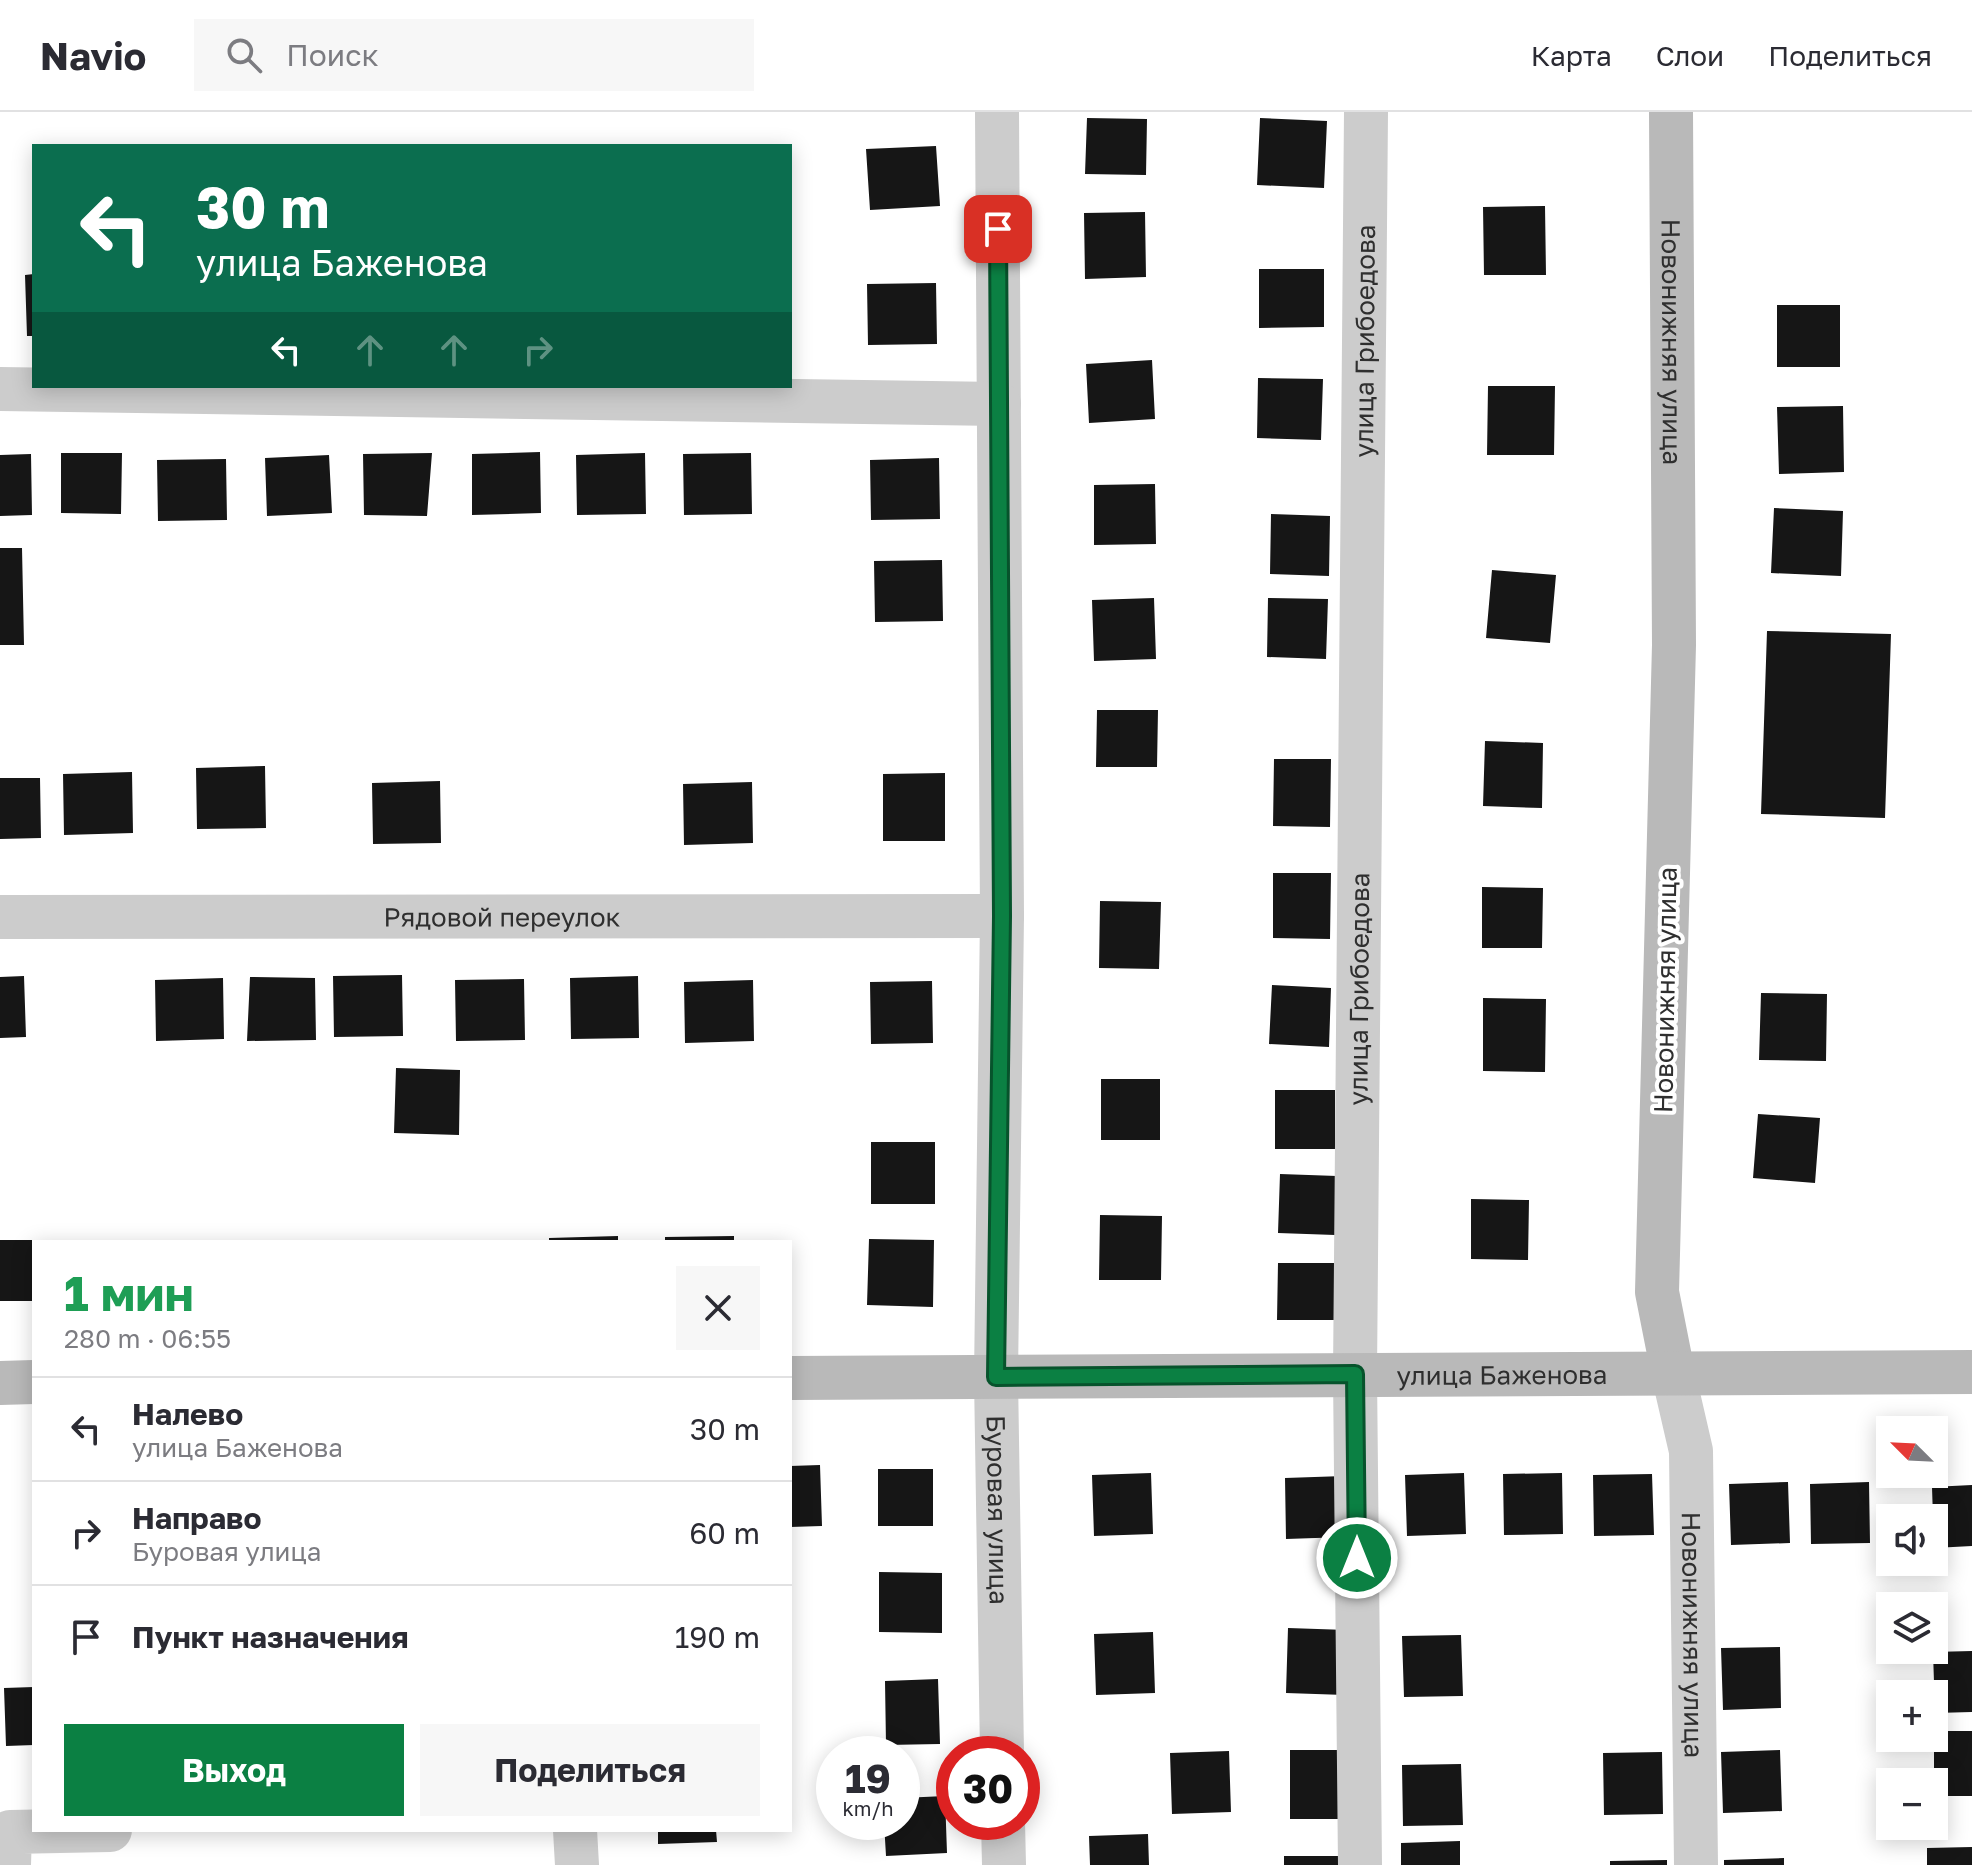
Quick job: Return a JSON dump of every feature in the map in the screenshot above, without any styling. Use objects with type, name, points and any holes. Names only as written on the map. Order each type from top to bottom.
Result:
[{"type":"main road","name":"Новонижняя улица","points":[[1671,112],[1674,645],[1657,1292],[1673,1373]]},
{"type":"main road","name":"улица Баженова","points":[[792,1378],[1972,1372]]},
{"type":"main road","points":[[0,1383],[32,1382]]},
{"type":"street","name":"Буровая улица","points":[[997,112],[1002,916],[996,1377],[1002,1736]]},
{"type":"street","name":"улица Грибоедова","points":[[1360,1865],[1355,1374],[1366,112]]},
{"type":"street","points":[[0,389],[999,404]]},
{"type":"street","name":"Рядовой переулок","points":[[0,917],[1002,916]]},
{"type":"street","name":"Новонижняя улица","points":[[1673,1373],[1691,1451],[1696,1865]]},
{"type":"street","points":[[9,1865],[10,1832],[32,1832]]},
{"type":"street","points":[[575,1832],[577,1865]]},
{"type":"street","points":[[1003,1840],[1004,1865]]},
{"type":"building","points":[[1087,118],[1147,119],[1146,175],[1085,174]]},
{"type":"building","points":[[1260,118],[1327,121],[1324,188],[1257,185]]},
{"type":"building","points":[[936,146],[940,206],[870,210],[866,149]]},
{"type":"building","points":[[1545,206],[1546,275],[1484,275],[1483,207]]},
{"type":"building","points":[[1145,212],[1146,277],[1085,279],[1084,213]]},
{"type":"building","points":[[1259,269],[1324,269],[1324,327],[1259,328]]},
{"type":"building","points":[[32,274],[32,336],[27,336],[25,275]]},
{"type":"building","points":[[936,283],[937,344],[868,345],[867,284]]},
{"type":"building","points":[[1777,305],[1840,305],[1840,367],[1777,367]]},
{"type":"building","points":[[1152,360],[1155,419],[1089,423],[1086,364]]},
{"type":"building","points":[[1258,378],[1323,379],[1321,440],[1257,438]]},
{"type":"building","points":[[1488,386],[1555,386],[1554,455],[1487,455]]},
{"type":"building","points":[[1843,406],[1844,472],[1779,474],[1777,407]]},
{"type":"building","points":[[540,452],[541,513],[472,515],[472,454]]},
{"type":"building","points":[[61,453],[122,453],[121,514],[61,513]]},
{"type":"building","points":[[432,453],[427,516],[364,515],[363,454]]},
{"type":"building","points":[[645,453],[646,514],[577,515],[576,455]]},
{"type":"building","points":[[751,453],[752,514],[684,515],[683,454]]},
{"type":"building","points":[[31,454],[32,515],[0,516],[0,455]]},
{"type":"building","points":[[329,455],[332,513],[267,516],[265,458]]},
{"type":"building","points":[[939,458],[940,519],[871,520],[870,460]]},
{"type":"building","points":[[226,459],[227,520],[158,521],[157,460]]},
{"type":"building","points":[[1155,484],[1156,544],[1094,545],[1094,485]]},
{"type":"building","points":[[1774,508],[1843,511],[1841,576],[1771,573]]},
{"type":"building","points":[[1271,514],[1330,516],[1329,576],[1270,574]]},
{"type":"building","points":[[0,548],[22,548],[24,645],[0,645]]},
{"type":"building","points":[[942,560],[943,621],[875,622],[874,561]]},
{"type":"building","points":[[1492,570],[1556,575],[1550,643],[1486,638]]},
{"type":"building","points":[[1154,598],[1156,659],[1094,661],[1092,600]]},
{"type":"building","points":[[1268,598],[1328,599],[1326,659],[1267,657]]},
{"type":"building","points":[[1767,631],[1891,634],[1885,818],[1761,814]]},
{"type":"building","points":[[1097,710],[1158,710],[1157,767],[1096,767]]},
{"type":"building","points":[[1485,741],[1543,743],[1542,808],[1483,806]]},
{"type":"building","points":[[1274,759],[1331,759],[1330,827],[1273,826]]},
{"type":"building","points":[[265,766],[266,828],[197,829],[196,768]]},
{"type":"building","points":[[132,772],[133,833],[64,835],[63,774]]},
{"type":"building","points":[[945,773],[945,841],[883,841],[883,774]]},
{"type":"building","points":[[0,778],[40,778],[41,838],[0,839]]},
{"type":"building","points":[[440,781],[441,843],[373,844],[372,783]]},
{"type":"building","points":[[752,782],[753,843],[684,845],[683,784]]},
{"type":"building","points":[[1273,873],[1331,873],[1330,939],[1273,938]]},
{"type":"building","points":[[1482,887],[1543,888],[1542,948],[1482,948]]},
{"type":"building","points":[[1100,901],[1161,902],[1159,969],[1099,968]]},
{"type":"building","points":[[402,975],[403,1036],[334,1037],[333,976]]},
{"type":"building","points":[[24,976],[26,1037],[0,1038],[0,977]]},
{"type":"building","points":[[638,976],[639,1038],[571,1039],[570,978]]},
{"type":"building","points":[[250,977],[315,978],[316,1040],[247,1041]]},
{"type":"building","points":[[223,978],[224,1039],[156,1041],[155,980]]},
{"type":"building","points":[[524,979],[525,1040],[456,1041],[455,980]]},
{"type":"building","points":[[753,980],[754,1041],[685,1043],[684,982]]},
{"type":"building","points":[[932,981],[933,1043],[871,1044],[870,982]]},
{"type":"building","points":[[1272,985],[1331,988],[1329,1047],[1269,1044]]},
{"type":"building","points":[[1761,993],[1827,994],[1826,1061],[1759,1060]]},
{"type":"building","points":[[1483,998],[1546,999],[1545,1072],[1483,1071]]},
{"type":"building","points":[[396,1068],[460,1070],[459,1135],[394,1133]]},
{"type":"building","points":[[1101,1079],[1160,1079],[1160,1140],[1101,1140]]},
{"type":"building","points":[[1275,1090],[1335,1090],[1335,1149],[1275,1149]]},
{"type":"building","points":[[1758,1114],[1820,1118],[1815,1183],[1753,1178]]},
{"type":"building","points":[[871,1142],[935,1142],[935,1204],[871,1204]]},
{"type":"building","points":[[1280,1174],[1337,1176],[1335,1235],[1278,1233]]},
{"type":"building","points":[[1471,1199],[1529,1200],[1528,1260],[1471,1259]]},
{"type":"building","points":[[1100,1215],[1162,1216],[1161,1280],[1099,1280]]},
{"type":"building","points":[[618,1236],[618,1240],[549,1240]]},
{"type":"building","points":[[734,1236],[734,1240],[665,1240],[665,1237]]},
{"type":"building","points":[[869,1239],[934,1240],[933,1307],[867,1305]]},
{"type":"building","points":[[0,1240],[32,1240],[32,1301],[0,1301]]},
{"type":"building","points":[[1278,1263],[1339,1263],[1339,1320],[1277,1320]]},
{"type":"building","points":[[820,1465],[822,1526],[792,1527],[792,1466]]},
{"type":"building","points":[[878,1469],[933,1469],[933,1526],[878,1526]]},
{"type":"building","points":[[1151,1473],[1153,1534],[1094,1536],[1092,1475]]},
{"type":"building","points":[[1464,1473],[1466,1534],[1407,1536],[1405,1475]]},
{"type":"building","points":[[1562,1473],[1563,1534],[1504,1535],[1503,1474]]},
{"type":"building","points":[[1652,1474],[1654,1535],[1594,1536],[1593,1475]]},
{"type":"building","points":[[1344,1476],[1345,1537],[1286,1539],[1285,1478]]},
{"type":"building","points":[[1788,1482],[1790,1543],[1731,1545],[1729,1484]]},
{"type":"building","points":[[1869,1482],[1870,1543],[1811,1544],[1810,1484]]},
{"type":"building","points":[[1972,1485],[1972,1546],[1948,1547],[1948,1504],[1933,1504],[1932,1488]]},
{"type":"building","points":[[879,1572],[942,1573],[942,1633],[879,1632]]},
{"type":"building","points":[[1288,1628],[1347,1630],[1345,1695],[1286,1693]]},
{"type":"building","points":[[1153,1632],[1155,1693],[1096,1695],[1094,1634]]},
{"type":"building","points":[[1461,1635],[1463,1696],[1404,1697],[1402,1636]]},
{"type":"building","points":[[1780,1647],[1781,1708],[1723,1710],[1721,1648]]},
{"type":"building","points":[[1972,1651],[1972,1712],[1948,1713],[1948,1680],[1934,1680],[1933,1664],[1948,1664],[1948,1652]]},
{"type":"building","points":[[938,1679],[940,1736],[936,1736],[936,1744],[920,1744],[920,1736],[886,1736],[885,1681]]},
{"type":"building","points":[[32,1687],[32,1745],[6,1746],[4,1688]]},
{"type":"building","points":[[1948,1731],[1972,1731],[1972,1796],[1948,1796],[1948,1768],[1934,1768],[1934,1752],[1948,1752]]},
{"type":"building","points":[[1290,1750],[1346,1750],[1346,1819],[1290,1819]]},
{"type":"building","points":[[1780,1750],[1782,1811],[1723,1813],[1721,1752]]},
{"type":"building","points":[[1229,1751],[1231,1812],[1172,1814],[1170,1753]]},
{"type":"building","points":[[1662,1752],[1663,1814],[1604,1815],[1603,1753]]},
{"type":"building","points":[[1461,1764],[1463,1825],[1403,1826],[1402,1765]]},
{"type":"building","points":[[936,1796],[936,1840],[947,1840],[947,1853],[886,1856],[885,1840],[920,1840],[920,1797]]},
{"type":"building","points":[[658,1832],[716,1832],[717,1842],[658,1844]]},
{"type":"building","points":[[1148,1834],[1149,1865],[1090,1865],[1089,1836]]},
{"type":"building","points":[[1460,1841],[1460,1865],[1401,1865],[1401,1843]]},
{"type":"building","points":[[1972,1847],[1972,1865],[1927,1865],[1927,1848]]},
{"type":"building","points":[[1284,1856],[1340,1856],[1340,1865],[1284,1865]]},
{"type":"building","points":[[1784,1858],[1784,1865],[1724,1865],[1724,1860]]},
{"type":"building","points":[[1667,1860],[1667,1865],[1610,1865],[1610,1861]]},
{"type":"route","points":[[998,229],[1002,916],[996,1377],[1355,1374],[1357,1558]]}]
